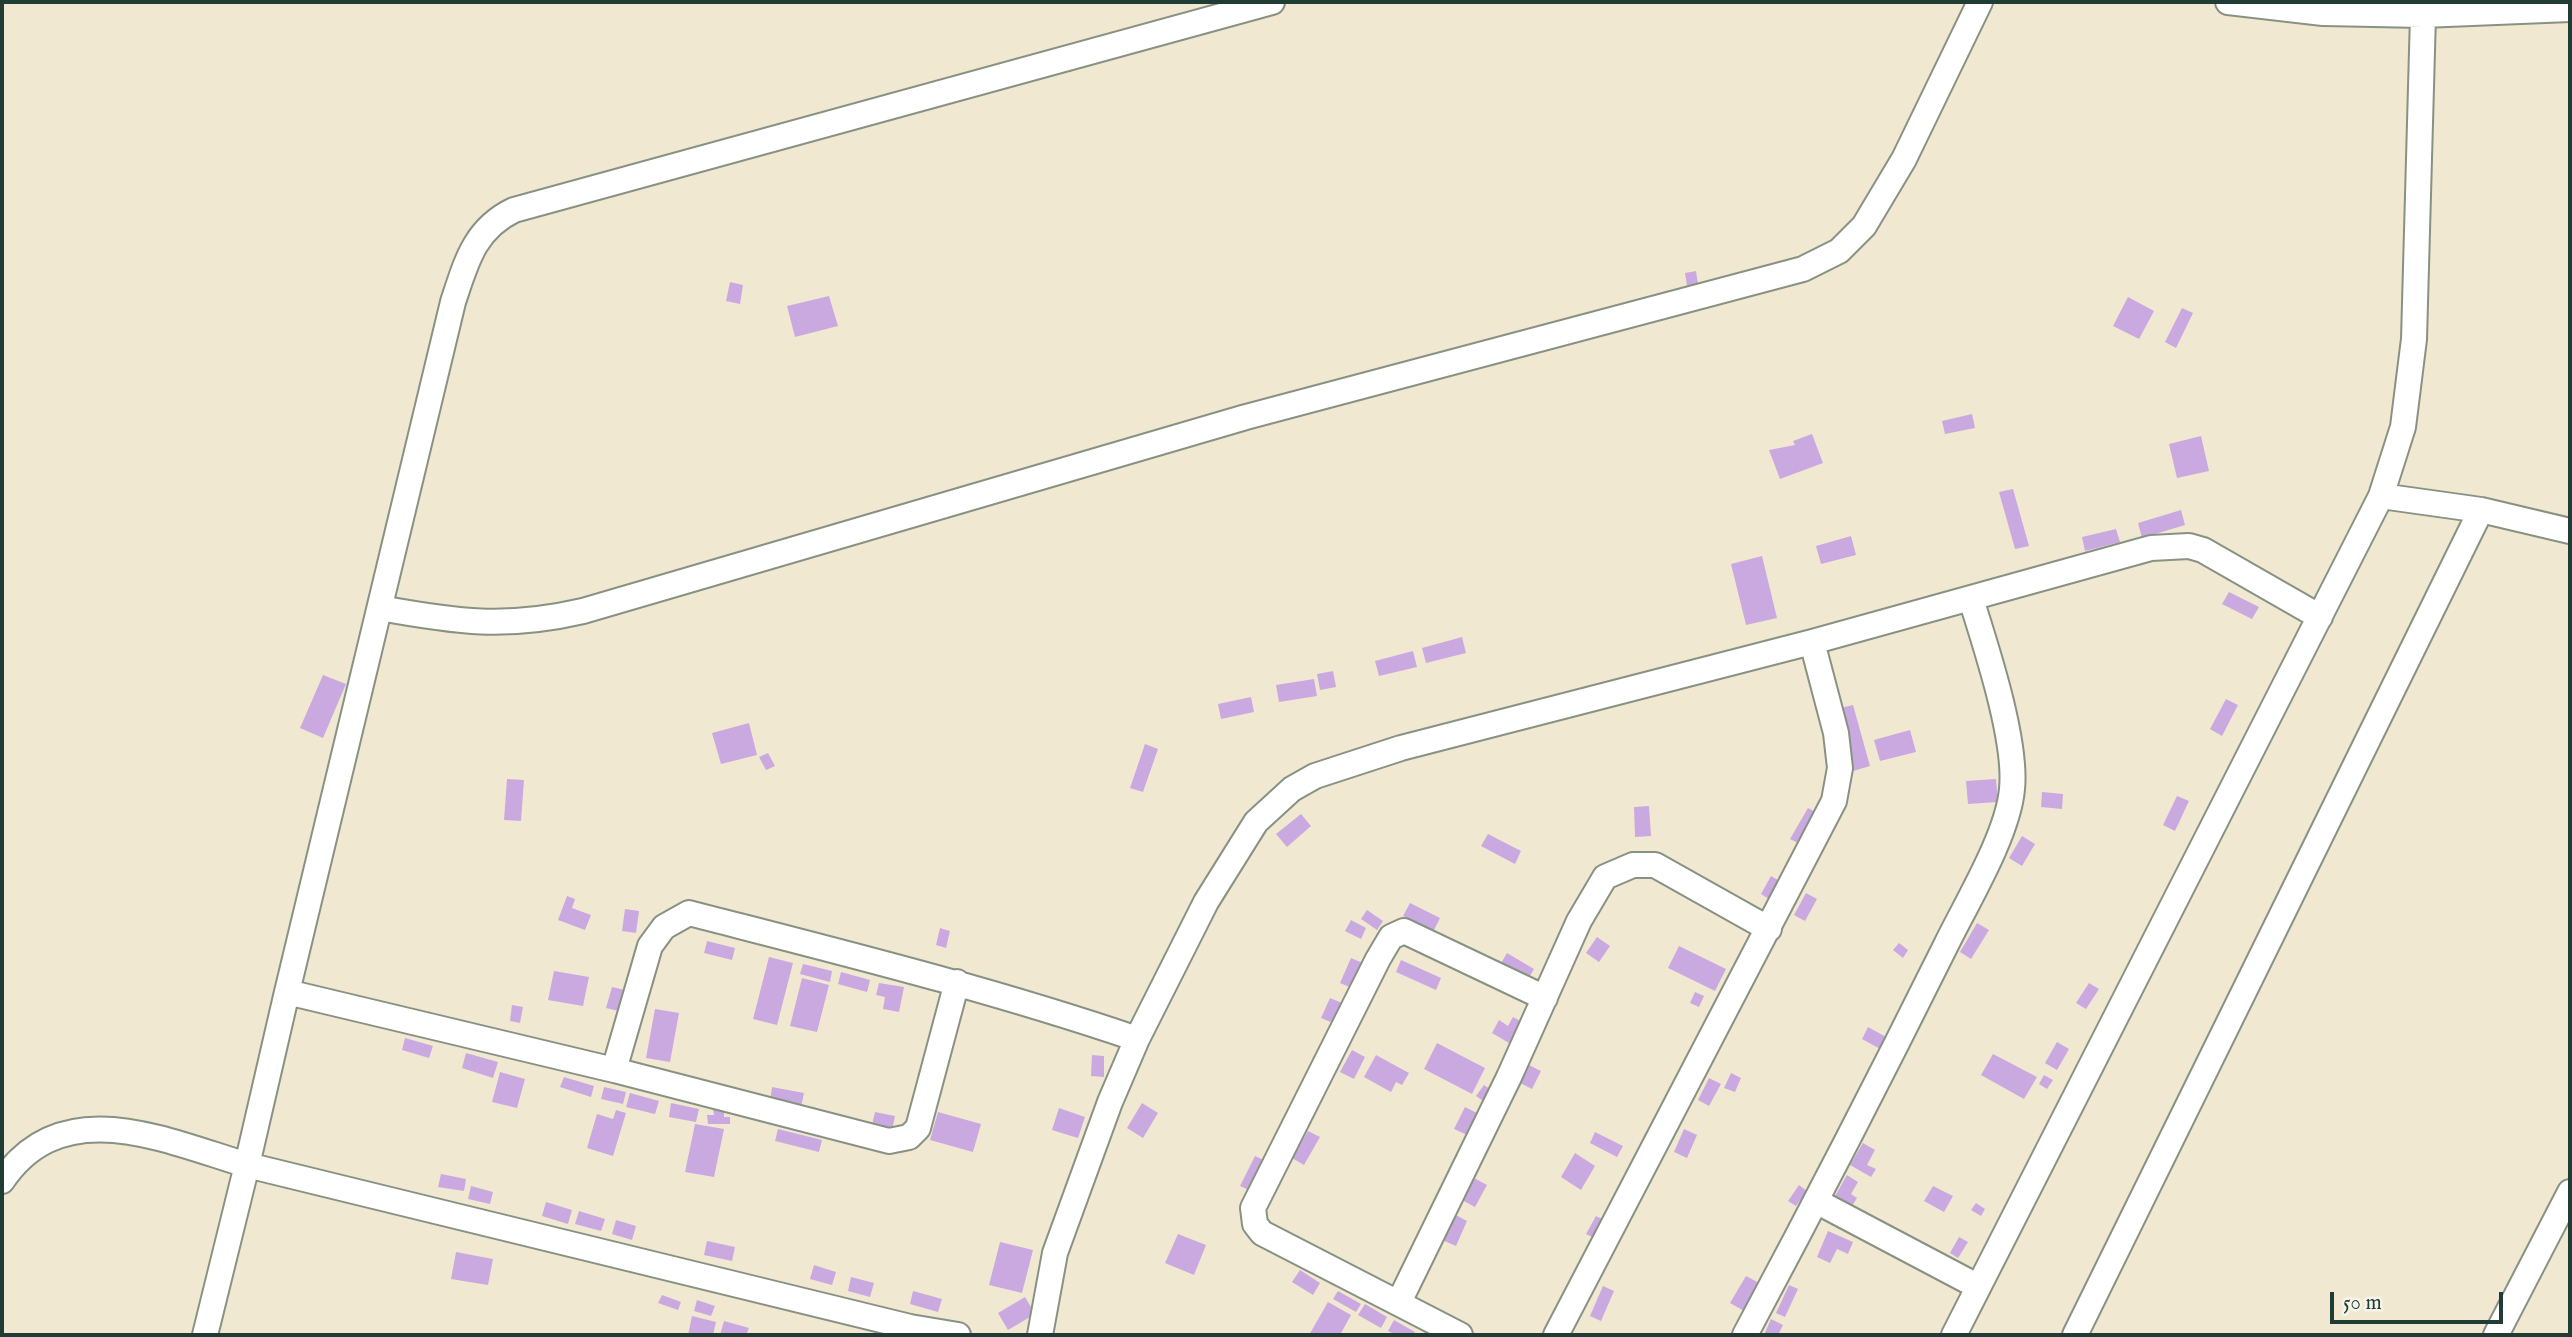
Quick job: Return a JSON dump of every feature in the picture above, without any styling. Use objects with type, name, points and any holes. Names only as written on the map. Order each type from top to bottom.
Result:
[{"type":"street","points":[[205,1335],[453,302],[476,239],[498,217],[527,206],[1272,2]]},
{"type":"street","points":[[380,608],[488,624],[520,623],[583,611],[1247,417],[1802,268],[1839,251],[1864,226],[1904,159],[1980,2]]},
{"type":"street","points":[[2228,2],[2323,13],[2423,15],[2570,9]]},
{"type":"street","points":[[1954,1335],[2381,496],[2403,427],[2414,339],[2423,15]]},
{"type":"street","points":[[2381,496],[2482,510],[2570,531]]},
{"type":"street","points":[[2075,1335],[2482,510]]},
{"type":"street","points":[[1040,1335],[1055,1253],[1110,1102],[1137,1039],[1206,902],[1256,822],[1292,789],[1315,776],[1401,748],[1812,642],[2130,552],[2171,546],[2189,546],[2203,550],[2320,617]]},
{"type":"street","points":[[1745,1335],[1816,1201],[1981,874],[2009,806],[2012,789],[2010,755],[1996,685],[1971,599]]},
{"type":"street","points":[[1556,1335],[1834,801],[1840,768],[1836,733],[1812,642]]},
{"type":"street","points":[[1399,1302],[1595,891],[1605,877],[1623,868],[1655,865],[1769,929]]},
{"type":"street","points":[[614,1070],[650,946],[664,927],[689,913],[957,982],[1035,1004],[1137,1039]]},
{"type":"street","points":[[1460,1335],[1262,1233],[1255,1224],[1253,1208],[1378,959],[1395,934],[1404,931],[1545,998]]},
{"type":"street","points":[[287,992],[614,1070],[889,1141],[899,1140],[918,1128],[957,982]]},
{"type":"street","points":[[2,1181],[12,1165],[39,1143],[62,1132],[86,1128],[121,1131],[909,1331],[958,1335]]},
{"type":"street","points":[[2496,1335],[2570,1192]]},
{"type":"street","points":[[1816,1201],[1977,1286]]},
{"type":"building","points":[[1696,271],[1698,284],[1687,286],[1685,273]]},
{"type":"building","points":[[730,282],[743,285],[740,304],[726,301]]},
{"type":"building","points":[[829,296],[838,326],[795,337],[787,306]]},
{"type":"building","points":[[2128,297],[2154,311],[2139,339],[2113,326]]},
{"type":"building","points":[[2182,308],[2193,313],[2176,348],[2165,342]]},
{"type":"building","points":[[1972,414],[1975,428],[1945,434],[1942,421]]},
{"type":"building","points":[[1812,434],[1823,463],[1780,479],[1769,450],[1795,445],[1793,441]]},
{"type":"building","points":[[2201,436],[2209,471],[2177,478],[2169,444]]},
{"type":"building","points":[[2013,489],[2029,546],[2015,549],[1999,492]]},
{"type":"building","points":[[2181,510],[2185,525],[2142,538],[2138,523]]},
{"type":"building","points":[[2116,529],[2120,542],[2085,551],[2082,537]]},
{"type":"building","points":[[1851,536],[1856,555],[1821,564],[1816,546]]},
{"type":"building","points":[[1762,556],[1777,618],[1746,625],[1731,564]]},
{"type":"building","points":[[2229,592],[2259,607],[2252,619],[2222,604]]},
{"type":"building","points":[[1462,637],[1466,653],[1426,663],[1422,648]]},
{"type":"building","points":[[1413,651],[1417,667],[1379,676],[1375,661]]},
{"type":"building","points":[[1333,671],[1336,687],[1320,690],[1317,674]]},
{"type":"building","points":[[323,675],[346,684],[323,738],[300,728]]},
{"type":"building","points":[[1314,679],[1317,696],[1279,702],[1276,685]]},
{"type":"building","points":[[1251,697],[1254,712],[1221,719],[1218,704]]},
{"type":"building","points":[[2226,699],[2238,705],[2222,736],[2210,729]]},
{"type":"building","points":[[1853,705],[1870,766],[1853,771],[1836,709]]},
{"type":"building","points":[[749,723],[757,755],[721,764],[712,733]]},
{"type":"building","points":[[1910,730],[1916,752],[1880,761],[1874,740]]},
{"type":"building","points":[[1145,744],[1158,749],[1143,792],[1130,788]]},
{"type":"building","points":[[768,753],[775,766],[766,770],[759,757]]},
{"type":"building","points":[[507,779],[524,780],[521,821],[504,820]]},
{"type":"building","points":[[1996,779],[1998,802],[1968,804],[1966,781]]},
{"type":"building","points":[[2042,792],[2063,794],[2062,809],[2041,807]]},
{"type":"building","points":[[2177,796],[2189,801],[2175,831],[2163,825]]},
{"type":"building","points":[[1649,806],[1651,836],[1635,837],[1634,807]]},
{"type":"building","points":[[1808,808],[1819,814],[1802,845],[1790,839]]},
{"type":"building","points":[[1301,814],[1311,826],[1287,847],[1276,834]]},
{"type":"building","points":[[1488,834],[1521,851],[1515,864],[1481,846]]},
{"type":"building","points":[[2022,836],[2035,844],[2022,866],[2009,858]]},
{"type":"building","points":[[1771,876],[1783,883],[1772,901],[1761,894]]},
{"type":"building","points":[[1806,893],[1817,899],[1805,921],[1794,915]]},
{"type":"building","points":[[567,896],[575,899],[572,908],[591,915],[585,930],[558,920]]},
{"type":"building","points":[[1410,903],[1440,918],[1433,932],[1403,916]]},
{"type":"building","points":[[625,909],[639,911],[636,933],[622,931]]},
{"type":"building","points":[[1367,910],[1383,921],[1377,930],[1361,919]]},
{"type":"building","points":[[1351,920],[1366,928],[1361,939],[1345,931]]},
{"type":"building","points":[[1977,923],[1989,930],[1971,959],[1960,952]]},
{"type":"building","points":[[940,928],[950,931],[946,948],[936,945]]},
{"type":"building","points":[[1597,937],[1610,946],[1599,962],[1586,953]]},
{"type":"building","points":[[707,941],[735,948],[732,960],[704,953]]},
{"type":"building","points":[[1899,943],[1908,950],[1903,958],[1893,950]]},
{"type":"building","points":[[1679,946],[1726,969],[1715,991],[1668,968]]},
{"type":"building","points":[[1507,953],[1534,969],[1527,981],[1500,965]]},
{"type":"building","points":[[769,957],[793,963],[777,1025],[753,1019]]},
{"type":"building","points":[[1351,958],[1365,964],[1354,989],[1340,983]]},
{"type":"building","points":[[1401,960],[1441,978],[1436,990],[1396,972]]},
{"type":"building","points":[[803,964],[832,971],[830,982],[800,974]]},
{"type":"building","points":[[554,971],[589,977],[583,1006],[548,1000]]},
{"type":"building","points":[[841,972],[870,980],[867,992],[838,984]]},
{"type":"building","points":[[802,978],[829,985],[817,1032],[790,1026]]},
{"type":"building","points":[[879,983],[904,987],[899,1012],[883,1009],[885,997],[876,995]]},
{"type":"building","points":[[2089,983],[2099,989],[2086,1009],[2076,1003]]},
{"type":"building","points":[[612,987],[629,991],[623,1012],[606,1008]]},
{"type":"building","points":[[1695,992],[1704,996],[1699,1007],[1690,1003]]},
{"type":"building","points":[[1330,998],[1342,1003],[1333,1023],[1321,1018]]},
{"type":"building","points":[[512,1005],[523,1007],[520,1023],[510,1021]]},
{"type":"building","points":[[655,1009],[679,1013],[670,1062],[646,1058]]},
{"type":"building","points":[[1513,1017],[1522,1022],[1509,1043],[1492,1033],[1499,1020],[1508,1026]]},
{"type":"building","points":[[1868,1027],[1888,1038],[1882,1050],[1862,1039]]},
{"type":"building","points":[[405,1038],[433,1046],[429,1058],[402,1050]]},
{"type":"building","points":[[2057,1042],[2069,1049],[2057,1070],[2045,1063]]},
{"type":"building","points":[[1437,1043],[1485,1068],[1472,1094],[1424,1069]]},
{"type":"building","points":[[1352,1050],[1365,1057],[1354,1079],[1340,1072]]},
{"type":"building","points":[[466,1053],[498,1062],[493,1078],[462,1068]]},
{"type":"building","points":[[1993,1054],[2037,1077],[2024,1099],[1981,1075]]},
{"type":"building","points":[[1092,1055],[1104,1056],[1104,1077],[1091,1076]]},
{"type":"building","points":[[1376,1055],[1409,1073],[1402,1085],[1396,1082],[1391,1092],[1364,1077]]},
{"type":"building","points":[[1529,1065],[1541,1071],[1532,1089],[1520,1083]]},
{"type":"building","points":[[500,1072],[525,1079],[517,1108],[492,1102]]},
{"type":"building","points":[[1731,1073],[1741,1078],[1735,1092],[1724,1088]]},
{"type":"building","points":[[2044,1075],[2053,1080],[2047,1089],[2039,1084]]},
{"type":"building","points":[[564,1077],[594,1086],[591,1097],[560,1087]]},
{"type":"building","points":[[1709,1078],[1721,1084],[1709,1106],[1698,1100]]},
{"type":"building","points":[[1484,1085],[1494,1092],[1486,1103],[1476,1096]]},
{"type":"building","points":[[604,1087],[626,1092],[623,1104],[601,1099]]},
{"type":"building","points":[[772,1087],[804,1093],[801,1107],[770,1101]]},
{"type":"building","points":[[630,1093],[659,1101],[655,1114],[626,1107]]},
{"type":"building","points":[[671,1103],[699,1109],[696,1122],[669,1117]]},
{"type":"building","points":[[1142,1103],[1158,1113],[1143,1138],[1127,1128]]},
{"type":"building","points":[[1465,1107],[1477,1113],[1467,1135],[1454,1129]]},
{"type":"building","points":[[1059,1108],[1085,1117],[1078,1138],[1052,1130]]},
{"type":"building","points":[[724,1109],[724,1117],[730,1117],[730,1124],[708,1124],[707,1115],[714,1115],[713,1110]]},
{"type":"building","points":[[616,1110],[626,1113],[613,1156],[587,1148],[597,1114],[613,1119]]},
{"type":"building","points":[[875,1112],[895,1116],[892,1130],[872,1125]]},
{"type":"building","points":[[938,1112],[981,1124],[973,1152],[930,1140]]},
{"type":"building","points":[[695,1124],[724,1129],[714,1177],[685,1172]]},
{"type":"building","points":[[778,1129],[822,1140],[819,1152],[775,1141]]},
{"type":"building","points":[[1684,1129],[1697,1135],[1687,1158],[1674,1152]]},
{"type":"building","points":[[1308,1131],[1320,1137],[1304,1165],[1292,1158]]},
{"type":"building","points":[[1595,1132],[1623,1146],[1617,1157],[1590,1143]]},
{"type":"building","points":[[1863,1143],[1875,1150],[1867,1165],[1876,1169],[1871,1177],[1850,1165]]},
{"type":"building","points":[[1575,1153],[1595,1166],[1581,1190],[1561,1177]]},
{"type":"building","points":[[1255,1156],[1268,1162],[1253,1192],[1240,1186]]},
{"type":"building","points":[[441,1174],[466,1179],[464,1191],[438,1187]]},
{"type":"building","points":[[1847,1175],[1858,1182],[1851,1194],[1857,1198],[1851,1208],[1834,1198]]},
{"type":"building","points":[[1474,1178],[1487,1185],[1475,1207],[1462,1200]]},
{"type":"building","points":[[1799,1185],[1807,1191],[1796,1206],[1788,1201]]},
{"type":"building","points":[[471,1186],[493,1192],[490,1204],[468,1199]]},
{"type":"building","points":[[1933,1186],[1953,1196],[1944,1212],[1924,1201]]},
{"type":"building","points":[[546,1202],[572,1210],[568,1224],[542,1216]]},
{"type":"building","points":[[1976,1203],[1985,1209],[1981,1216],[1971,1210]]},
{"type":"building","points":[[579,1211],[605,1219],[601,1231],[575,1224]]},
{"type":"building","points":[[1454,1214],[1467,1221],[1456,1246],[1442,1240]]},
{"type":"building","points":[[1596,1216],[1606,1221],[1596,1239],[1586,1234]]},
{"type":"building","points":[[616,1220],[636,1226],[632,1240],[612,1234]]},
{"type":"building","points":[[1828,1231],[1853,1242],[1848,1254],[1837,1249],[1830,1263],[1817,1257]]},
{"type":"building","points":[[1178,1234],[1206,1245],[1194,1275],[1165,1263]]},
{"type":"building","points":[[1959,1237],[1968,1242],[1958,1258],[1950,1253]]},
{"type":"building","points":[[707,1241],[735,1247],[732,1261],[704,1255]]},
{"type":"building","points":[[1000,1242],[1033,1250],[1022,1293],[989,1285]]},
{"type":"building","points":[[456,1252],[493,1259],[488,1285],[451,1279]]},
{"type":"building","points":[[814,1265],[836,1272],[832,1285],[810,1279]]},
{"type":"building","points":[[1300,1270],[1320,1283],[1313,1295],[1292,1282]]},
{"type":"building","points":[[1746,1276],[1761,1284],[1746,1312],[1730,1303]]},
{"type":"building","points":[[851,1277],[874,1283],[870,1297],[848,1291]]},
{"type":"building","points":[[1789,1285],[1798,1289],[1785,1317],[1776,1313]]},
{"type":"building","points":[[1603,1286],[1614,1291],[1601,1321],[1590,1316]]},
{"type":"building","points":[[913,1291],[942,1299],[938,1312],[910,1304]]},
{"type":"building","points":[[1338,1291],[1361,1304],[1356,1312],[1333,1299]]},
{"type":"building","points":[[662,1295],[681,1302],[678,1310],[658,1303]]},
{"type":"building","points":[[1025,1297],[1035,1314],[1008,1330],[998,1313]]},
{"type":"building","points":[[697,1300],[715,1306],[711,1316],[694,1311]]},
{"type":"building","points":[[1328,1302],[1351,1315],[1340,1335],[1309,1335]]},
{"type":"building","points":[[1365,1304],[1387,1317],[1381,1328],[1358,1315]]},
{"type":"building","points":[[692,1316],[716,1322],[713,1335],[688,1335]]},
{"type":"building","points":[[1771,1319],[1783,1325],[1778,1335],[1764,1335]]},
{"type":"building","points":[[1394,1320],[1415,1332],[1413,1335],[1396,1335],[1388,1331]]},
{"type":"building","points":[[724,1321],[749,1328],[746,1335],[720,1335]]}]
